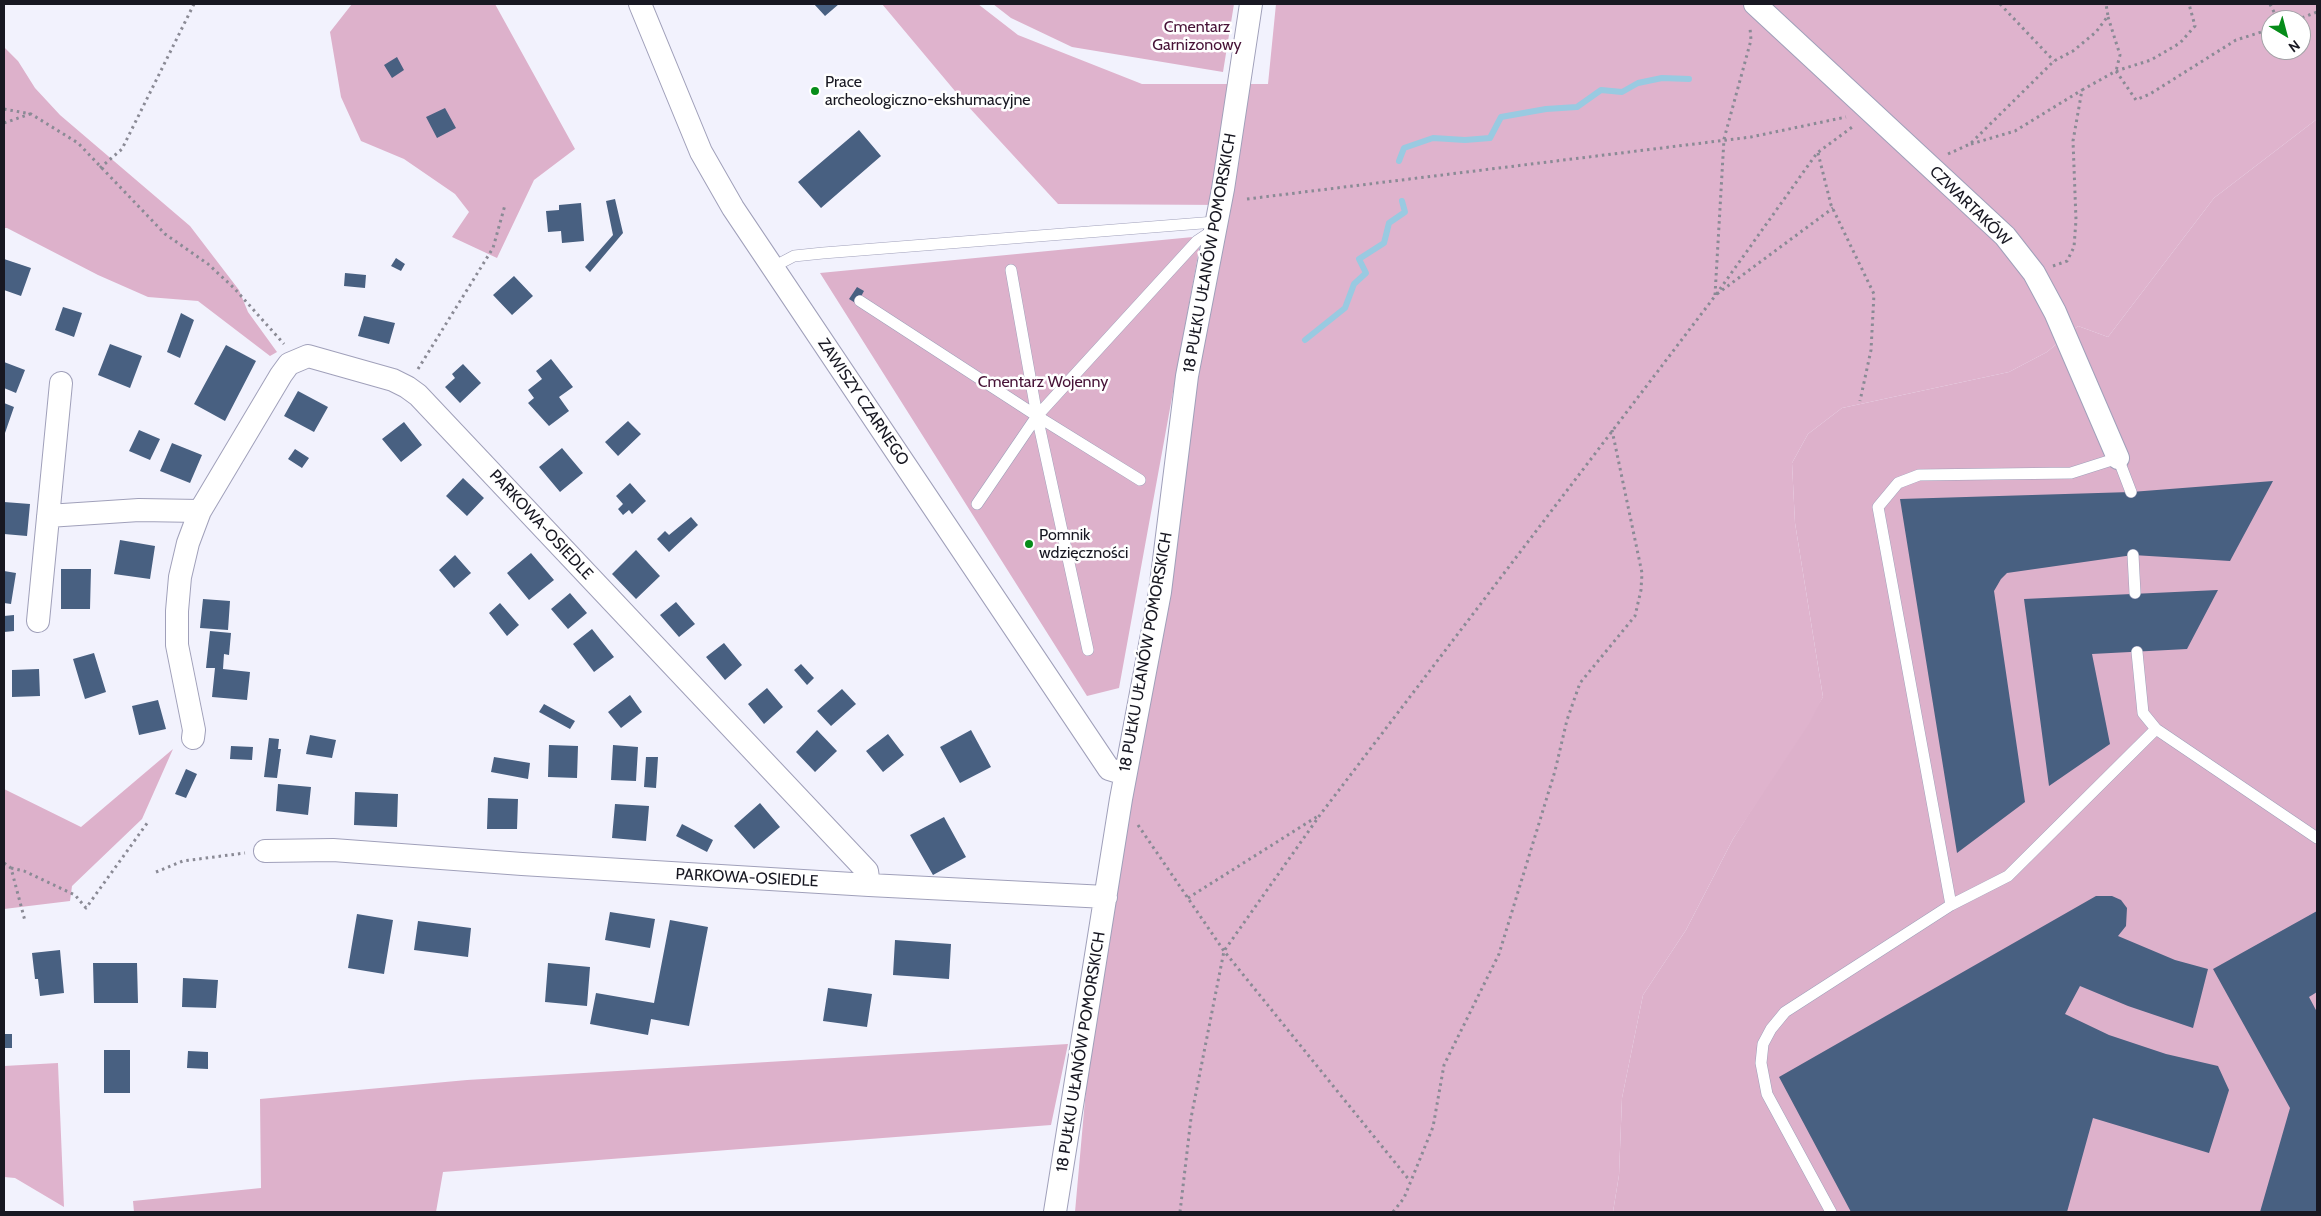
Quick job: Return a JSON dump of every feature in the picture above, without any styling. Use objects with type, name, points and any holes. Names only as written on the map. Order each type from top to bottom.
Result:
[{"type":"street","name":"ZAWISZY CZARNEGO","points":[[640,4],[701,152],[733,208],[1109,770],[1125,774]]},
{"type":"street","name":"18 PUŁKU UŁANÓW POMORSKICH","points":[[1055,1212],[1125,774],[1160,592],[1187,376],[1240,86],[1251,4]]},
{"type":"street","name":"CZWARTAKÓW","points":[[1755,4],[2005,236],[2034,273],[2055,312],[2118,458]]},
{"type":"street","name":"PARKOWA-OSIEDLE","points":[[308,356],[393,380],[418,395],[867,871],[869,885]]},
{"type":"street","points":[[193,738],[194,730],[177,645],[180,577],[188,543],[200,511],[281,375],[289,364],[308,356]]},
{"type":"street","points":[[38,621],[61,383]]},
{"type":"street","points":[[48,516],[140,510],[200,511]]},
{"type":"street","name":"PARKOWA-OSIEDLE","points":[[265,851],[333,850],[522,864],[1106,897]]},
{"type":"lane","points":[[773,268],[794,256],[823,253],[1215,226]]},
{"type":"lane","points":[[977,504],[1036,416],[1197,241],[1215,226]]},
{"type":"lane","points":[[1010,270],[1036,416],[1088,650]]},
{"type":"lane","points":[[860,301],[1036,416],[1140,480]]},
{"type":"lane","points":[[1951,904],[1878,507],[1898,483],[1919,475],[2071,473],[2118,458],[2131,492]]},
{"type":"lane","points":[[2133,555],[2136,593]]},
{"type":"lane","points":[[2137,652],[2143,713],[2156,729],[2317,838]]},
{"type":"lane","points":[[1831,1212],[1767,1094],[1760,1063],[1763,1044],[1771,1029],[1785,1012],[1951,904],[2008,876],[2156,729]]},
{"type":"path","points":[[100,168],[122,149],[194,4]]},
{"type":"path","points":[[2000,4],[2054,61]]},
{"type":"path","points":[[2106,4],[2120,55],[2116,71],[2136,100],[2150,94],[2236,40],[2261,32]]},
{"type":"path","points":[[1955,152],[1970,144],[2015,131],[2116,71],[2151,60],[2180,43],[2195,26],[2189,4]]},
{"type":"path","points":[[1970,144],[2054,61],[2073,51],[2096,32],[2108,16]]},
{"type":"path","points":[[1714,296],[1724,139],[1751,40]]},
{"type":"path","points":[[2034,273],[2067,261],[2074,247],[2076,220],[2073,141],[2082,90]]},
{"type":"path","points":[[4,109],[31,114],[78,143],[165,234],[208,264],[234,288],[281,342],[308,356]]},
{"type":"path","points":[[1247,199],[1751,136],[1872,113]]},
{"type":"path","points":[[1180,1212],[1191,1118],[1224,951],[1320,815],[1714,296],[1817,153],[1872,113]]},
{"type":"path","points":[[4,123],[31,114]]},
{"type":"path","points":[[1817,153],[1833,208],[1874,294],[1871,350],[1860,401]]},
{"type":"path","points":[[407,387],[493,248],[505,205]]},
{"type":"path","points":[[1714,296],[1833,208]]},
{"type":"path","points":[[1392,1212],[1404,1198],[1433,1127],[1444,1065],[1500,954],[1555,771],[1566,720],[1580,683],[1635,616],[1641,590],[1642,573],[1612,430]]},
{"type":"path","points":[[1121,799],[1224,951],[1411,1182]]},
{"type":"path","points":[[1188,898],[1320,815]]},
{"type":"path","points":[[4,863],[11,868],[24,870],[75,895],[86,908],[148,822]]},
{"type":"path","points":[[156,872],[183,860],[265,851]]},
{"type":"path","points":[[11,868],[25,921]]},
{"type":"green space","points":[[352,4],[495,4],[575,149],[534,180],[497,258],[452,237],[469,212],[455,194],[404,159],[361,141],[341,97],[330,32]]},
{"type":"green space","name":"Cmentarz Garnizonowy","points":[[993,4],[1234,4],[1223,72],[1072,47],[1011,18]]},
{"type":"green space","points":[[4,47],[18,61],[35,88],[60,115],[190,226],[239,290],[248,312],[277,352],[270,356],[198,301],[148,297],[98,275],[4,228]]},
{"type":"green space","points":[[2317,119],[2317,1212],[1613,1212],[1619,1175],[1622,1098],[1643,995],[1686,930],[1733,839],[1823,697],[1795,523],[1792,463],[1808,434],[1842,408],[2009,372],[2047,352],[2078,326],[2108,337],[2214,198]]},
{"type":"green space","name":"Cmentarz Wojenny","points":[[1193,237],[1200,244],[1119,688],[1087,696],[820,273]]},
{"type":"green space","points":[[173,749],[142,819],[72,886],[70,901],[4,909],[4,789],[81,827]]},
{"type":"green space","points":[[1068,1044],[1051,1125],[443,1172],[436,1212],[134,1212],[133,1201],[261,1188],[260,1099],[467,1080]]},
{"type":"shaded area","points":[[882,4],[978,4],[1018,35],[1142,84],[1268,84],[1276,4],[2317,4],[2317,119],[2214,198],[2108,337],[2078,326],[2047,352],[2009,372],[1842,408],[1808,434],[1792,463],[1795,523],[1823,697],[1809,724],[1733,839],[1686,930],[1643,995],[1622,1098],[1619,1175],[1613,1212],[1075,1212],[1090,1044],[1225,205],[1058,204],[965,103]]},
{"type":"shaded area","points":[[58,1063],[64,1207],[15,1178],[4,1177],[4,1066]]},
{"type":"building","points":[[814,4],[839,4],[825,16]]},
{"type":"building","points":[[397,57],[404,70],[392,78],[384,65]]},
{"type":"building","points":[[445,108],[456,128],[437,138],[426,117]]},
{"type":"building","points":[[859,130],[881,156],[821,208],[798,182]]},
{"type":"building","points":[[615,199],[623,233],[590,272],[585,267],[613,235],[606,201]]},
{"type":"building","points":[[581,203],[584,241],[562,243],[561,231],[548,232],[546,211],[559,210],[559,205]]},
{"type":"building","points":[[396,258],[405,264],[401,271],[391,266]]},
{"type":"building","points":[[4,259],[31,268],[21,296],[4,290]]},
{"type":"building","points":[[345,273],[366,275],[365,288],[344,286]]},
{"type":"building","points":[[514,276],[533,296],[512,315],[493,295]]},
{"type":"building","points":[[857,287],[864,291],[857,304],[849,299]]},
{"type":"building","points":[[63,307],[82,313],[74,337],[55,330]]},
{"type":"building","points":[[181,313],[194,320],[180,358],[167,352]]},
{"type":"building","points":[[364,316],[395,323],[389,344],[358,336]]},
{"type":"building","points":[[110,344],[142,356],[130,388],[98,375]]},
{"type":"building","points":[[226,345],[256,361],[225,421],[194,404]]},
{"type":"building","points":[[551,359],[573,387],[559,397],[569,411],[549,426],[528,403],[534,398],[528,390],[542,379],[536,371]]},
{"type":"building","points":[[4,362],[25,370],[16,393],[4,388]]},
{"type":"building","points":[[463,364],[481,383],[460,403],[445,387],[455,378],[452,374]]},
{"type":"building","points":[[298,391],[328,407],[314,432],[284,416]]},
{"type":"building","points":[[4,403],[14,407],[5,433],[4,432]]},
{"type":"building","points":[[628,421],[641,434],[618,456],[605,442]]},
{"type":"building","points":[[404,422],[422,445],[401,462],[382,439]]},
{"type":"building","points":[[139,430],[160,439],[150,460],[129,451]]},
{"type":"building","points":[[172,443],[202,455],[190,483],[160,471]]},
{"type":"building","points":[[562,448],[583,473],[560,492],[539,467]]},
{"type":"building","points":[[295,449],[309,458],[302,468],[288,459]]},
{"type":"building","points":[[463,478],[484,498],[467,516],[446,496]]},
{"type":"building","points":[[2273,481],[2230,561],[2133,555],[2007,573],[2001,579],[1994,591],[2025,802],[1957,853],[1900,499],[2131,492]]},
{"type":"building","points":[[630,483],[646,501],[632,514],[629,510],[623,515],[618,509],[623,504],[616,496]]},
{"type":"building","points":[[4,502],[30,504],[27,536],[4,534]]},
{"type":"building","points":[[691,517],[698,525],[669,552],[657,539],[665,531],[669,535]]},
{"type":"building","points":[[120,540],[155,546],[150,579],[114,574]]},
{"type":"building","points":[[636,550],[660,576],[636,599],[612,574]]},
{"type":"building","points":[[531,553],[554,580],[529,600],[507,573]]},
{"type":"building","points":[[455,555],[471,573],[454,588],[439,570]]},
{"type":"building","points":[[61,569],[91,569],[90,609],[61,609]]},
{"type":"building","points":[[4,571],[16,573],[11,604],[4,603]]},
{"type":"building","points":[[2218,590],[2187,649],[2092,654],[2110,744],[2049,786],[2024,599]]},
{"type":"building","points":[[570,593],[587,613],[568,629],[551,609]]},
{"type":"building","points":[[203,599],[230,601],[228,630],[200,628]]},
{"type":"building","points":[[676,602],[695,624],[679,637],[660,615]]},
{"type":"building","points":[[500,603],[519,625],[507,636],[489,613]]},
{"type":"building","points":[[14,615],[14,631],[4,632],[4,616]]},
{"type":"building","points":[[592,629],[614,657],[594,672],[573,644]]},
{"type":"building","points":[[210,631],[231,633],[229,655],[224,654],[223,669],[250,672],[247,700],[212,697],[215,668],[206,668]]},
{"type":"building","points":[[724,643],[742,665],[725,680],[706,657]]},
{"type":"building","points":[[94,653],[106,692],[85,699],[73,659]]},
{"type":"building","points":[[801,664],[814,678],[807,685],[794,670]]},
{"type":"building","points":[[39,669],[40,696],[12,697],[12,670]]},
{"type":"building","points":[[767,688],[783,707],[764,724],[748,704]]},
{"type":"building","points":[[842,689],[856,704],[831,726],[817,711]]},
{"type":"building","points":[[630,695],[642,712],[621,728],[608,712]]},
{"type":"building","points":[[158,700],[166,729],[139,735],[132,706]]},
{"type":"building","points":[[544,704],[575,721],[570,729],[539,712]]},
{"type":"building","points":[[817,730],[837,751],[815,772],[796,752]]},
{"type":"building","points":[[971,730],[991,767],[960,783],[940,747]]},
{"type":"building","points":[[888,734],[904,755],[883,772],[866,751]]},
{"type":"building","points":[[310,735],[336,740],[332,758],[306,754]]},
{"type":"building","points":[[269,738],[279,739],[278,749],[281,749],[277,778],[264,777]]},
{"type":"building","points":[[549,745],[578,746],[577,778],[548,777]]},
{"type":"building","points":[[613,745],[638,747],[636,781],[611,780]]},
{"type":"building","points":[[231,746],[253,747],[252,760],[230,759]]},
{"type":"building","points":[[494,757],[530,763],[528,779],[491,772]]},
{"type":"building","points":[[646,757],[658,757],[656,788],[644,787]]},
{"type":"building","points":[[186,769],[197,774],[186,798],[175,794]]},
{"type":"building","points":[[278,784],[311,787],[308,815],[276,811]]},
{"type":"building","points":[[355,792],[398,794],[397,827],[354,825]]},
{"type":"building","points":[[488,798],[518,799],[517,829],[487,829]]},
{"type":"building","points":[[760,803],[780,827],[754,849],[734,826]]},
{"type":"building","points":[[615,804],[649,806],[646,841],[612,838]]},
{"type":"building","points":[[944,817],[966,857],[933,875],[910,835]]},
{"type":"building","points":[[682,824],[713,840],[707,852],[676,836]]},
{"type":"building","points":[[2096,896],[2112,896],[2121,900],[2127,908],[2126,926],[2118,936],[2175,960],[2208,969],[2193,1028],[2128,1006],[2080,986],[2065,1014],[2109,1035],[2166,1054],[2218,1066],[2229,1090],[2209,1153],[2093,1118],[2067,1212],[1851,1212],[1779,1077]]},
{"type":"building","points":[[2317,911],[2317,992],[2309,997],[2317,1012],[2317,1212],[2260,1212],[2290,1108],[2213,969]]},
{"type":"building","points":[[610,912],[655,919],[650,948],[605,940]]},
{"type":"building","points":[[357,914],[393,920],[384,974],[348,968]]},
{"type":"building","points":[[670,920],[708,927],[689,1026],[651,1019],[648,1035],[590,1024],[596,993],[654,1003]]},
{"type":"building","points":[[418,921],[471,928],[468,957],[414,950]]},
{"type":"building","points":[[895,940],[951,944],[949,979],[893,975]]},
{"type":"building","points":[[60,950],[64,993],[40,996],[38,979],[35,979],[32,953]]},
{"type":"building","points":[[93,963],[137,963],[138,1003],[94,1003]]},
{"type":"building","points":[[548,963],[590,967],[587,1006],[545,1002]]},
{"type":"building","points":[[183,978],[218,980],[216,1008],[182,1007]]},
{"type":"building","points":[[828,988],[872,994],[867,1027],[823,1021]]},
{"type":"building","points":[[4,1034],[12,1034],[12,1048],[4,1048]]},
{"type":"building","points":[[104,1050],[130,1050],[130,1093],[104,1093]]},
{"type":"building","points":[[188,1051],[208,1052],[208,1069],[187,1068]]},
{"type":"waterway","points":[[1399,161],[1404,148],[1433,138],[1465,140],[1490,138],[1501,117],[1546,109],[1577,107],[1601,90],[1622,92],[1638,83],[1662,78],[1689,79]]},
{"type":"waterway","points":[[1305,340],[1345,308],[1354,284],[1366,273],[1359,259],[1384,243],[1389,223],[1405,212],[1402,201]]},
{"type":"place","name":"Prace archeologiczno-ekshumacyjne","points":[[815,91]]},
{"type":"place","name":"Pomnik wdzięczności","points":[[1029,544]]}]
